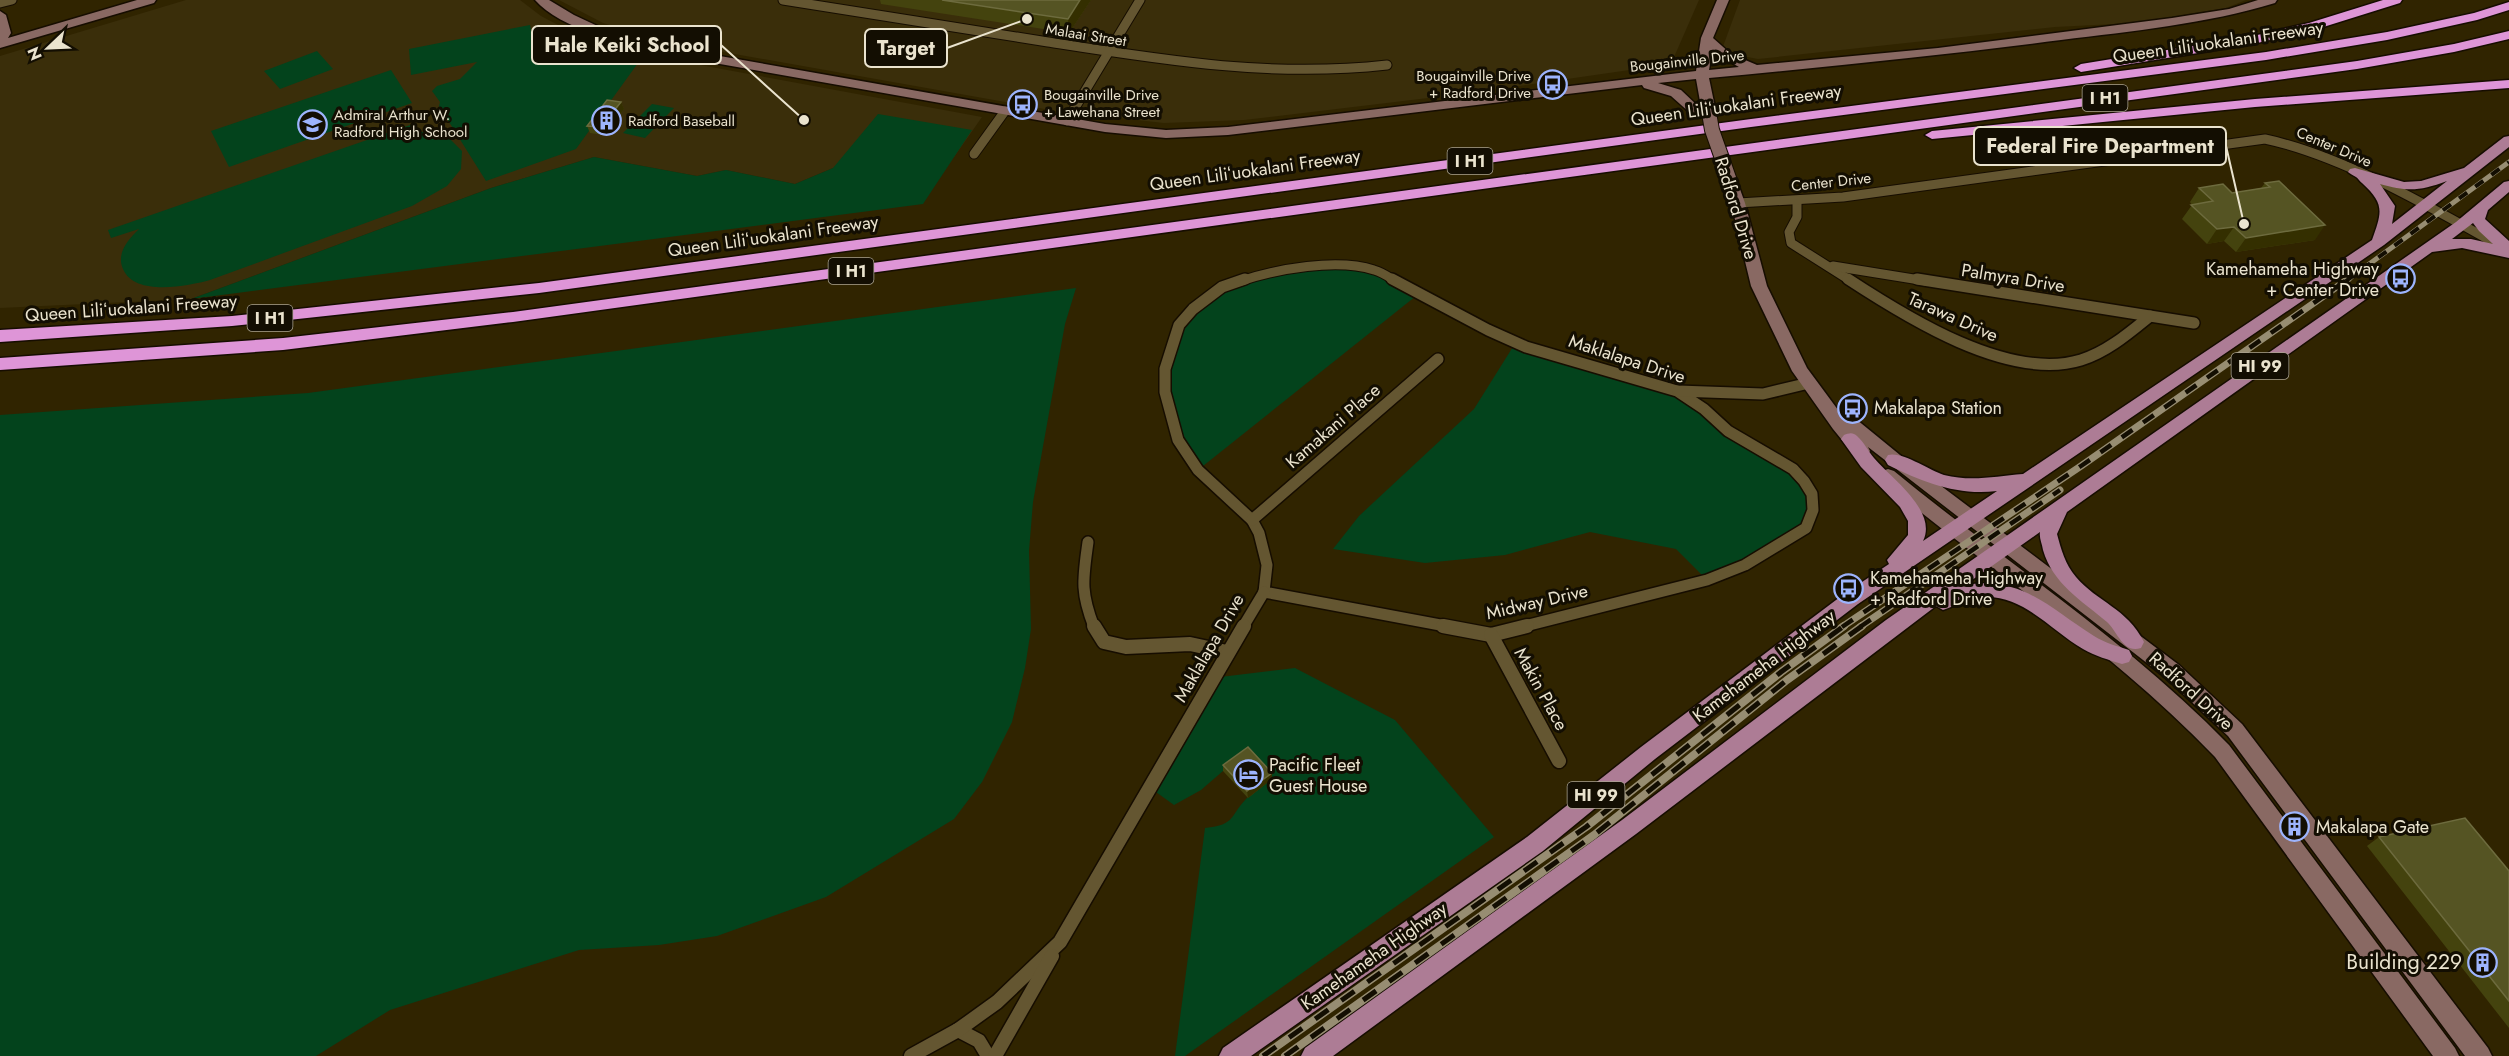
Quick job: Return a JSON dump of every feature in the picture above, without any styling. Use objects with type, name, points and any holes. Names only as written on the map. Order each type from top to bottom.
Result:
[{"type":"highway","points":[[2368,9],[2390,0]]},
{"type":"highway","points":[[1750,123],[2253,40],[2396,0]]},
{"type":"highway","name":"Queen Liliʻuokalani Freeway","points":[[0,336],[265,318],[538,288],[2333,46],[2433,27],[2509,6]]},
{"type":"highway","name":"I H1","points":[[0,364],[190,352],[394,332],[2357,65],[2454,48],[2509,35]]},
{"type":"highway","points":[[1700,156],[2266,102],[2509,84]]},
{"type":"main road","name":"Kamehameha Highway","points":[[1231,1056],[1535,844],[1648,753],[1851,599],[2035,477],[2379,242],[2509,140]]},
{"type":"main road","points":[[2355,172],[2403,186],[2422,185],[2471,168]]},
{"type":"main road","points":[[2355,172],[2379,189],[2386,200],[2389,213],[2379,242]]},
{"type":"main road","name":"HI 99","points":[[1313,1056],[1629,827],[1893,626],[2461,225],[2509,185]]},
{"type":"main road","points":[[2494,198],[2509,191]]},
{"type":"main road","points":[[2481,209],[2478,219],[2484,228],[2509,251]]},
{"type":"main road","points":[[2413,257],[2447,243],[2509,251]]},
{"type":"main road","points":[[1850,439],[1867,462],[1911,508],[1917,520],[1917,529],[1911,545],[1851,599]]},
{"type":"main road","points":[[1893,460],[1936,479],[1968,486],[1988,487],[2035,477]]},
{"type":"main road","points":[[2061,508],[2048,534],[2055,559],[2070,583],[2116,619],[2128,649]]},
{"type":"main road","points":[[1893,626],[1962,592],[2001,592],[2023,597],[2042,607],[2089,643],[2128,649]]},
{"type":"street","points":[[0,3],[12,0]]},
{"type":"street","points":[[0,44],[150,0]]},
{"type":"street","name":"Bougainville Drive","points":[[541,0],[591,29],[663,50],[1105,128],[1135,132],[1197,134],[1702,75],[1938,52],[2172,22],[2231,12],[2271,0]]},
{"type":"street","name":"Malaai Street","points":[[783,0],[1237,70],[1290,73],[1343,72],[1387,65]]},
{"type":"street","points":[[1067,121],[1140,0]]},
{"type":"street","points":[[1632,83],[1672,92],[1702,108],[1702,75],[1707,38],[1723,0]]},
{"type":"street","points":[[0,15],[5,33],[0,39]]},
{"type":"street","points":[[1707,38],[1713,47],[1724,56],[1734,62],[1760,70]]},
{"type":"street","name":"Radford Drive","points":[[1702,108],[1738,203],[1759,286],[1800,371],[1850,439],[1890,477],[1964,524],[2128,649],[2194,690],[2235,730],[2480,1056]]},
{"type":"street","points":[[974,154],[1005,111]]},
{"type":"street","name":"Center Drive","points":[[1738,203],[1843,197],[2258,139],[2288,143],[2313,151],[2425,205],[2509,251]]},
{"type":"street","name":"Tarawa Drive","points":[[1797,201],[1797,217],[1788,237],[1791,243],[1922,326],[1967,346],[2010,360],[2053,364],[2080,361],[2112,347],[2150,316]]},
{"type":"street","name":"Maklalapa Drive","points":[[911,1056],[958,1030],[997,1002],[1060,942],[1264,592],[1266,555],[1259,533],[1252,520],[1198,470],[1178,440],[1166,392],[1165,369],[1179,325],[1208,296],[1240,279],[1323,265],[1348,265],[1375,270],[1488,330],[1526,347],[1677,391],[1731,433],[1788,465],[1803,478],[1815,502],[1812,518],[1806,528]]},
{"type":"street","name":"Palmyra Drive","points":[[1827,265],[2194,322]]},
{"type":"street","name":"Kamakani Place","points":[[1252,520],[1438,359]]},
{"type":"street","points":[[1677,391],[1763,394],[1809,383]]},
{"type":"street","name":"Radford Drive","points":[[1825,403],[1964,524]]},
{"type":"street","name":"Midway Drive","points":[[1264,592],[1491,635],[1707,580],[1745,565],[1806,528]]},
{"type":"street","points":[[1088,542],[1082,585],[1084,602],[1097,634],[1104,642],[1126,647],[1190,644],[1227,652]]},
{"type":"street","name":"Makin Place","points":[[1491,635],[1559,760]]},
{"type":"street","name":"Radford Drive","points":[[2128,649],[2222,752],[2447,1056]]},
{"type":"street","points":[[995,1056],[1060,942]]},
{"type":"street","points":[[958,1030],[979,1041],[988,1056]]},
{"type":"shaded area","name":"Admiral Arthur W. Radford High School","points":[[186,0],[520,0],[541,16],[579,36],[624,51],[982,117],[954,157],[833,168],[795,184],[726,170],[697,176],[594,157],[491,188],[191,299],[0,308],[0,56]]},
{"type":"shaded area","points":[[559,0],[1699,0],[1671,64],[1478,92],[1244,120],[1164,123],[1056,111],[667,42],[603,23]]},
{"type":"shaded area","points":[[1740,0],[2246,0],[2226,8],[2135,23],[2055,27],[1758,59],[1721,52]]},
{"type":"green space","points":[[530,25],[535,50],[634,59],[638,63],[576,149],[486,181],[432,91],[437,86],[460,79],[477,62],[411,75],[409,49]]},
{"type":"green space","points":[[317,51],[333,69],[280,89],[264,71]]},
{"type":"green space","points":[[391,70],[412,103],[229,167],[211,131]]},
{"type":"green space","points":[[652,104],[674,108],[645,138],[623,133]]},
{"type":"green space","points":[[878,114],[972,130],[923,204],[191,299],[491,188],[594,157],[697,176],[726,170],[795,184],[833,168]]},
{"type":"green space","points":[[413,124],[418,131],[448,137],[462,151],[461,169],[447,186],[412,206],[210,280],[176,287],[150,286],[129,278],[123,269],[122,252],[127,242],[139,229],[111,238],[108,230]]},
{"type":"green space","points":[[1306,267],[1375,270],[1421,292],[1198,470],[1170,416],[1171,346],[1193,309],[1222,287]]},
{"type":"green space","points":[[1076,288],[1065,324],[1033,502],[1029,551],[1031,629],[1025,668],[1012,722],[982,782],[954,819],[826,897],[717,936],[659,945],[579,950],[390,1010],[316,1056],[0,1056],[0,415],[308,393]]},
{"type":"green space","points":[[1516,342],[1655,383],[1780,460],[1813,496],[1806,528],[1707,580],[1676,549],[1590,532],[1505,555],[1425,563],[1333,549],[1359,516],[1474,409]]},
{"type":"green space","points":[[1295,668],[1395,720],[1494,837],[1185,1056],[1175,1056],[1205,828],[1228,822],[1249,796],[1272,779],[1223,771],[1201,790],[1174,805],[1149,787],[1212,678]]},
{"type":"building","points":[[942,0],[1080,0],[1068,19]]},
{"type":"building","points":[[607,100],[621,102],[601,127],[587,126]]},
{"type":"building","points":[[2279,181],[2325,225],[2246,238],[2234,227],[2217,229],[2191,205],[2213,201],[2199,188],[2223,184],[2232,193],[2270,187],[2265,183]]},
{"type":"building","name":"Pacific Fleet Guest House","points":[[1248,747],[1272,773],[1247,791],[1223,765]]},
{"type":"building","name":"Building 229","points":[[2465,818],[2509,871],[2509,1001],[2379,837]]},
{"type":"railway","points":[[2346,281],[2509,162]]},
{"type":"railway","points":[[1842,627],[2081,466],[2348,279]]},
{"type":"railway","points":[[1860,627],[2060,490]]},
{"type":"railway","points":[[1263,1056],[1586,827],[1781,672],[1844,626]]},
{"type":"railway","points":[[1285,1056],[1594,835],[1787,680],[1862,626]]},
{"type":"place","name":"Target","points":[[1027,19]]},
{"type":"place","name":"Bougainville Drive + Radford Drive","points":[[1552,85]]},
{"type":"place","name":"Bougainville Drive + Lawehana Street","points":[[1023,104]]},
{"type":"place","name":"Hale Keiki School","points":[[804,120]]},
{"type":"place","name":"Radford Baseball","points":[[607,121]]},
{"type":"place","name":"Admiral Arthur W. Radford High School","points":[[313,124]]},
{"type":"place","name":"Federal Fire Department","points":[[2244,224]]},
{"type":"place","name":"Kamehameha Highway + Center Drive","points":[[2400,279]]},
{"type":"place","name":"Makalapa Station","points":[[1853,408]]},
{"type":"place","name":"Kamehameha Highway + Radford Drive","points":[[1849,588]]},
{"type":"place","name":"Pacific Fleet Guest House","points":[[1248,775]]},
{"type":"place","name":"Makalapa Gate","points":[[2295,827]]},
{"type":"place","name":"Building 229","points":[[2483,962]]}]
